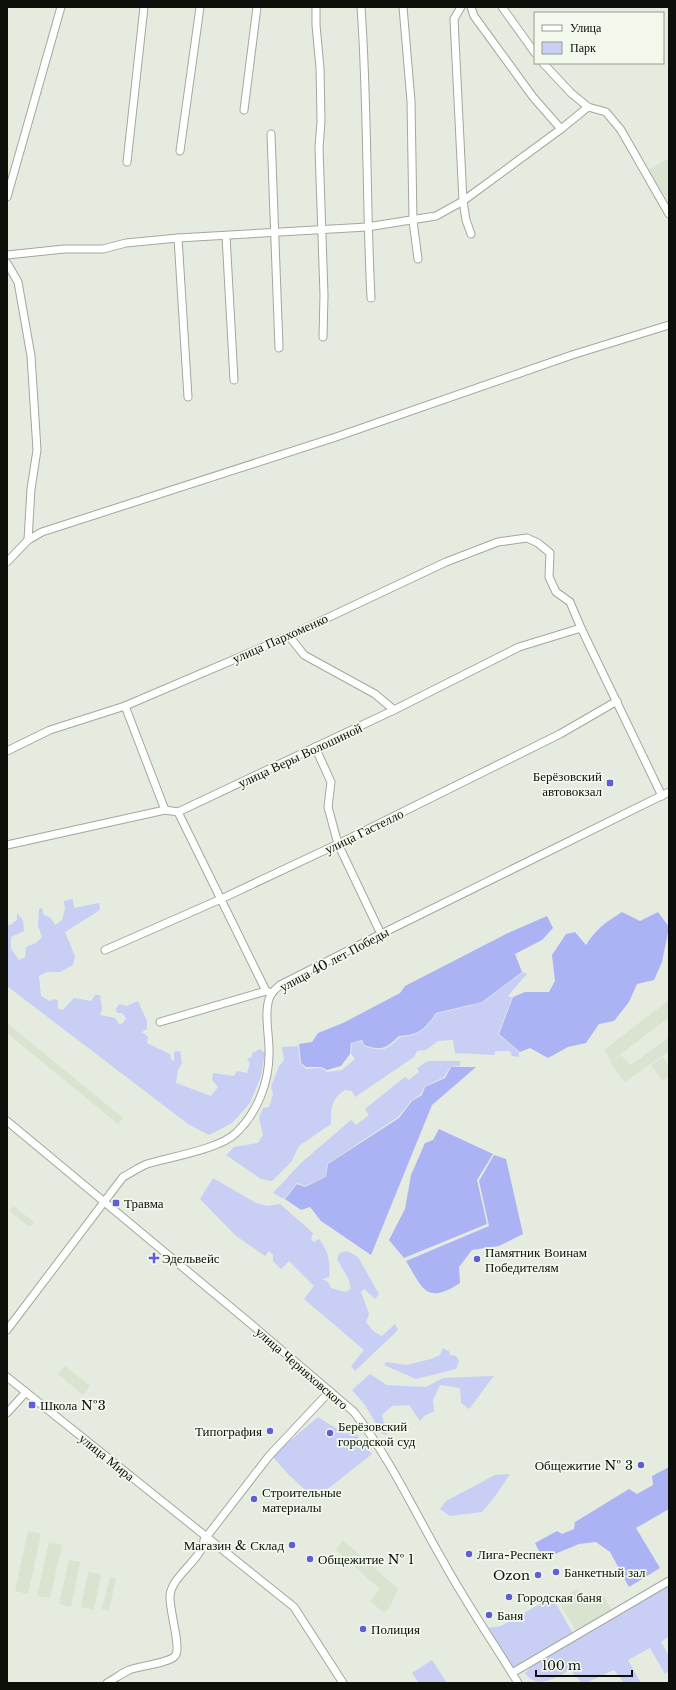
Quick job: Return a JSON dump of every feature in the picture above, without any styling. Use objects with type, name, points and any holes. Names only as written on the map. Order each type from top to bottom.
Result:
[{"type":"street","points":[[7,197],[62,7]]},
{"type":"street","points":[[127,162],[144,7]]},
{"type":"street","points":[[180,151],[200,7]]},
{"type":"street","points":[[244,110],[257,7]]},
{"type":"street","points":[[316,7],[316,26],[320,68],[321,121],[319,148],[324,294],[323,337]]},
{"type":"street","points":[[361,7],[367,133],[367,227],[371,298]]},
{"type":"street","points":[[403,7],[411,101],[414,220],[418,259]]},
{"type":"street","points":[[461,7],[454,18],[463,202],[466,220],[471,234]]},
{"type":"street","points":[[471,7],[474,16],[528,91],[562,129]]},
{"type":"street","points":[[502,7],[534,52]]},
{"type":"street","points":[[544,64],[571,93],[588,107],[606,112],[621,130],[669,214]]},
{"type":"street","points":[[7,255],[64,249],[103,249],[126,243],[178,238],[367,227],[436,216],[463,202],[562,129],[588,107]]},
{"type":"street","points":[[271,134],[278,348]]},
{"type":"street","points":[[226,236],[234,380]]},
{"type":"street","points":[[178,238],[188,397]]},
{"type":"street","points":[[7,263],[18,282],[31,356],[37,450],[31,489],[28,540]]},
{"type":"street","points":[[7,562],[28,540],[42,532],[336,437],[572,355],[669,325]]},
{"type":"street","name":"улица Пархоменко","points":[[7,751],[50,730],[125,706],[290,636],[446,562],[498,542],[526,538],[538,543],[550,553],[548,578],[556,592],[570,602],[581,628]]},
{"type":"street","points":[[581,628],[662,796]]},
{"type":"street","name":"улица Веры Волошиной","points":[[178,812],[394,710],[518,647],[581,628]]},
{"type":"street","points":[[290,636],[304,655],[375,694],[394,710]]},
{"type":"street","name":"улица Гастелло","points":[[105,950],[221,899],[338,844],[560,734],[617,701]]},
{"type":"street","points":[[125,706],[165,810]]},
{"type":"street","points":[[315,747],[330,782],[328,807],[338,844],[381,934]]},
{"type":"street","name":"улица 40 лет Победы","points":[[104,1202],[123,1177],[145,1165],[220,1144],[235,1135],[250,1119],[260,1099],[266,1080],[270,1054],[267,1011],[269,992],[381,934],[669,792]]},
{"type":"street","points":[[7,845],[165,810],[178,812],[269,992],[160,1022]]},
{"type":"street","name":"улица Черняховского","points":[[7,1121],[354,1412],[367,1429],[419,1516],[450,1574],[518,1683]]},
{"type":"street","points":[[7,1330],[104,1202]]},
{"type":"street","name":"улица Мира","points":[[7,1377],[294,1607],[343,1683]]},
{"type":"street","points":[[108,1683],[122,1674],[148,1664],[170,1660],[176,1656],[178,1652],[177,1640],[172,1623],[170,1595],[177,1581],[204,1546],[204,1540],[269,1456],[330,1391]]},
{"type":"street","points":[[7,1412],[26,1392]]},
{"type":"street","points":[[512,1673],[669,1581]]},
{"type":"shaded area","points":[[669,158],[669,204],[649,170]]},
{"type":"shaded area","points":[[622,912],[640,921],[658,912],[669,927],[662,962],[654,980],[637,984],[629,1002],[614,1021],[599,1024],[586,1043],[568,1047],[548,1058],[530,1048],[520,1052],[499,1034],[513,997],[525,992],[549,992],[555,981],[552,955],[566,934],[575,932],[586,945],[602,926]]},
{"type":"shaded area","points":[[547,916],[553,928],[542,940],[515,954],[522,972],[482,1002],[436,1013],[425,1027],[417,1033],[399,1036],[383,1048],[364,1045],[362,1040],[351,1043],[350,1054],[341,1066],[327,1070],[321,1067],[306,1067],[301,1063],[299,1044],[312,1042],[318,1033],[343,1023],[400,993],[405,986],[506,934]]},
{"type":"shaded area","points":[[669,1000],[669,1017],[612,1061],[604,1050]]},
{"type":"shaded area","points":[[7,1023],[123,1118],[118,1124],[7,1033]]},
{"type":"shaded area","points":[[669,1037],[669,1051],[625,1082],[610,1063],[621,1055],[631,1065]]},
{"type":"shaded area","points":[[663,1057],[669,1066],[669,1077],[663,1081],[651,1065]]},
{"type":"shaded area","points":[[451,1067],[476,1067],[432,1105],[371,1255],[321,1221],[310,1207],[301,1210],[285,1199],[297,1184],[305,1187],[326,1177],[328,1164],[399,1118],[412,1101],[422,1095],[425,1087],[445,1078]]},
{"type":"shaded area","points":[[439,1129],[493,1154],[477,1180],[487,1224],[404,1258],[389,1240],[405,1209],[411,1175],[425,1143],[433,1140]]},
{"type":"shaded area","points":[[494,1155],[506,1159],[523,1234],[499,1246],[472,1250],[459,1267],[460,1283],[449,1290],[440,1293],[432,1293],[427,1291],[417,1279],[406,1261],[489,1226],[479,1181]]},
{"type":"shaded area","points":[[13,1206],[34,1222],[30,1227],[9,1211]]},
{"type":"shaded area","points":[[65,1366],[90,1386],[83,1395],[58,1374]]},
{"type":"shaded area","points":[[669,1467],[669,1509],[636,1528],[660,1568],[629,1587],[610,1552],[596,1542],[579,1544],[543,1559],[535,1543],[557,1531],[562,1534],[574,1529],[575,1522],[629,1489],[637,1494],[653,1485],[652,1476]]},
{"type":"shaded area","points":[[28,1531],[41,1534],[28,1594],[15,1591]]},
{"type":"shaded area","points":[[343,1540],[398,1589],[390,1607],[384,1613],[370,1601],[380,1589],[336,1550]]},
{"type":"shaded area","points":[[49,1542],[62,1545],[50,1598],[37,1596]]},
{"type":"shaded area","points":[[69,1560],[80,1562],[71,1607],[59,1604]]},
{"type":"shaded area","points":[[88,1572],[101,1574],[94,1610],[81,1607]]},
{"type":"shaded area","points":[[110,1577],[116,1578],[109,1611],[102,1609]]},
{"type":"shaded area","points":[[578,1589],[586,1603],[603,1594],[612,1611],[576,1631],[558,1600]]},
{"type":"green space","points":[[73,899],[74,908],[99,903],[100,910],[65,932],[75,956],[73,965],[60,972],[47,972],[39,976],[41,996],[49,1001],[55,999],[58,1001],[58,1009],[63,1010],[74,998],[91,1001],[95,995],[100,995],[102,1009],[100,1015],[115,1018],[120,1025],[126,1018],[122,1013],[117,1013],[116,1009],[119,1004],[127,1006],[138,1001],[147,1021],[147,1029],[142,1032],[148,1037],[147,1043],[170,1054],[171,1059],[174,1061],[174,1052],[180,1051],[182,1063],[178,1070],[176,1083],[211,1096],[218,1087],[212,1080],[213,1073],[234,1076],[237,1071],[247,1073],[250,1063],[247,1059],[252,1057],[252,1053],[260,1049],[265,1053],[261,1076],[250,1103],[232,1123],[209,1135],[188,1124],[7,986],[7,925],[10,925],[17,920],[17,913],[23,920],[24,931],[11,937],[11,949],[19,960],[25,957],[26,947],[36,943],[42,937],[38,926],[39,909],[42,908],[44,915],[51,918],[55,925],[62,920],[65,909],[64,901]]},
{"type":"green space","points":[[523,972],[527,974],[508,996],[512,998],[498,1034],[519,1052],[519,1057],[512,1056],[510,1051],[495,1051],[495,1055],[455,1053],[453,1040],[438,1041],[426,1050],[417,1051],[414,1057],[355,1097],[352,1091],[345,1090],[340,1093],[334,1100],[331,1113],[331,1124],[299,1146],[291,1162],[272,1181],[261,1179],[226,1155],[234,1147],[258,1143],[263,1135],[259,1118],[263,1108],[269,1107],[273,1095],[271,1087],[279,1066],[284,1060],[282,1047],[298,1046],[300,1063],[306,1069],[321,1068],[327,1072],[342,1070],[355,1059],[351,1054],[352,1043],[361,1041],[364,1046],[370,1048],[387,1048],[400,1037],[412,1035],[421,1031],[429,1024],[436,1014],[483,1002]]},
{"type":"green space","points":[[428,1061],[460,1061],[460,1066],[450,1067],[444,1077],[424,1087],[421,1094],[411,1101],[398,1117],[327,1164],[326,1177],[305,1186],[297,1183],[284,1199],[273,1193],[301,1163],[351,1120],[356,1125],[369,1115],[365,1109],[405,1077],[409,1080],[419,1072],[417,1068]]},
{"type":"green space","points":[[213,1178],[256,1203],[267,1206],[280,1204],[313,1233],[311,1239],[314,1242],[319,1239],[327,1252],[330,1267],[329,1277],[322,1279],[328,1282],[331,1288],[345,1292],[351,1289],[349,1280],[337,1259],[340,1253],[347,1251],[358,1257],[379,1294],[375,1299],[364,1289],[361,1292],[369,1314],[366,1322],[374,1332],[382,1336],[395,1324],[398,1330],[355,1371],[351,1366],[364,1350],[304,1299],[314,1286],[289,1261],[281,1269],[273,1261],[273,1255],[269,1251],[265,1256],[236,1236],[200,1199]]},
{"type":"green space","points":[[443,1348],[450,1352],[449,1355],[456,1356],[459,1361],[456,1369],[416,1379],[384,1365],[386,1362],[406,1365],[431,1359],[440,1355]]},
{"type":"green space","points":[[370,1374],[387,1385],[426,1387],[443,1378],[494,1376],[469,1409],[461,1403],[460,1388],[440,1385],[433,1400],[434,1411],[424,1416],[420,1421],[409,1405],[392,1406],[382,1415],[387,1435],[382,1434],[365,1405],[352,1390]]},
{"type":"green space","points":[[318,1417],[345,1434],[353,1430],[372,1454],[315,1499],[288,1474],[272,1456]]},
{"type":"green space","points":[[510,1474],[482,1512],[450,1516],[440,1509],[446,1501],[495,1475]]},
{"type":"green space","points":[[669,1586],[669,1636],[661,1642],[669,1656],[669,1671],[665,1674],[650,1648],[628,1660],[641,1683],[624,1683],[614,1670],[586,1683],[582,1683],[570,1670],[552,1679],[541,1682],[535,1681],[525,1673],[532,1666]]},
{"type":"green space","points":[[552,1597],[574,1635],[517,1668],[511,1668],[487,1628],[501,1626]]},
{"type":"green space","points":[[432,1660],[447,1683],[419,1683],[412,1673]]},
{"type":"place","name":"Берёзовский автовокзал","points":[[610,783]]},
{"type":"place","name":"Травма","points":[[116,1203]]},
{"type":"place","name":"Эдельвейс","points":[[154,1258]]},
{"type":"place","name":"Памятник Воинам Победителям","points":[[477,1259]]},
{"type":"place","name":"Школа №3","points":[[32,1405]]},
{"type":"place","name":"Типография","points":[[270,1431]]},
{"type":"place","name":"Берёзовский городской суд","points":[[330,1433]]},
{"type":"place","name":"Общежитие № 3","points":[[641,1465]]},
{"type":"place","name":"Строительные материалы","points":[[254,1499]]},
{"type":"place","name":"Магазин & Склад","points":[[292,1545]]},
{"type":"place","name":"Лига-Респект","points":[[469,1554]]},
{"type":"place","name":"Общежитие № 1","points":[[310,1559]]},
{"type":"place","name":"Банкетный зал","points":[[556,1572]]},
{"type":"place","name":"Ozon","points":[[538,1575]]},
{"type":"place","name":"Городская баня","points":[[509,1597]]},
{"type":"place","name":"Баня","points":[[489,1615]]},
{"type":"place","name":"Полиция","points":[[363,1629]]}]
